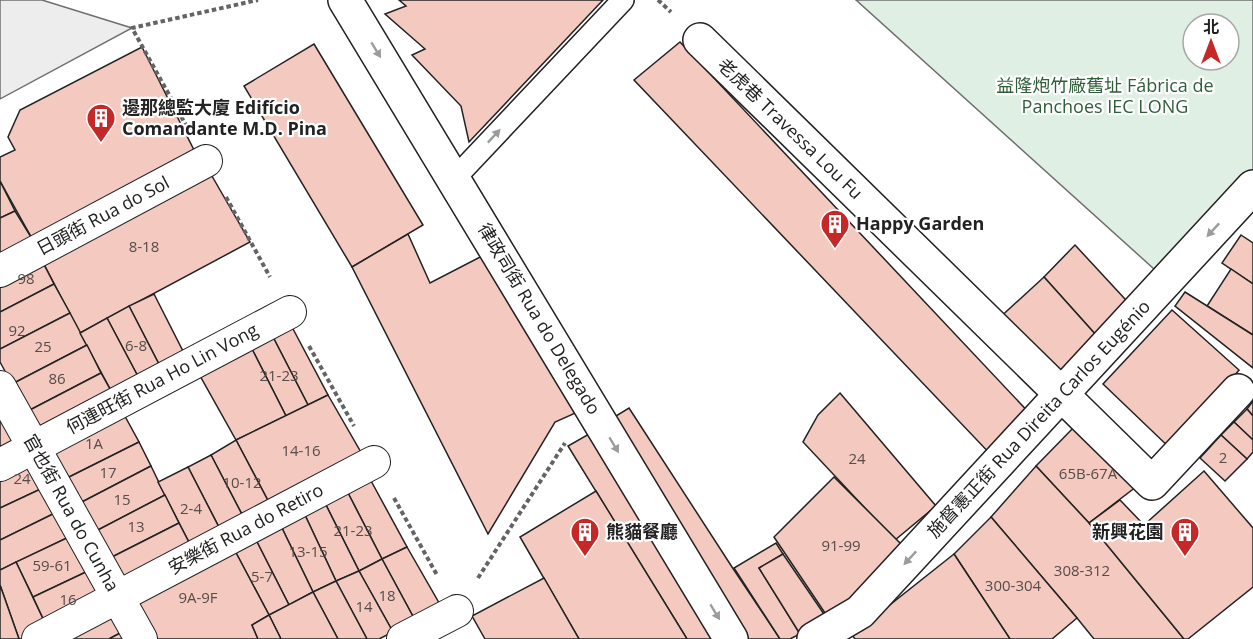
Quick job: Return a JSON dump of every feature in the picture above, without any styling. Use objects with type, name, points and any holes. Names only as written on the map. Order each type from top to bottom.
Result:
[{"type":"street","name":"律政司街 Rua do Delegado","points":[[345,0],[731,639]]},
{"type":"street","name":"老虎巷 Travessa Lou Fu","points":[[700,40],[1152,483],[1238,391]]},
{"type":"street","name":"日頭街 Rua do Sol","points":[[0,271],[206,161]]},
{"type":"street","name":"施督憲正街 Rua Direita Carlos Eugénio","points":[[814,639],[860,612],[1253,187]]},
{"type":"street","name":"何連旺街 Rua Ho Lin Vong","points":[[0,465],[290,312]]},
{"type":"street","name":"官也街 Rua do Cunha","points":[[0,387],[141,639]]},
{"type":"street","name":"安樂街 Rua do Retiro","points":[[38,639],[374,462]]},
{"type":"street","points":[[403,639],[457,611]]},
{"type":"lane","points":[[454,179],[578,35],[623,0]]},
{"type":"path","points":[[132,28],[258,0]]},
{"type":"path","points":[[457,611],[572,432],[597,416]]},
{"type":"green space","name":"益隆炮竹廠舊址 Fábrica de Panchoes IEC LONG","points":[[856,0],[1253,0],[1253,171],[1154,269]]},
{"type":"shaded area","points":[[0,0],[42,0],[132,28],[0,99]]},
{"type":"building","points":[[399,0],[603,0],[469,142],[461,106],[412,55],[425,49],[385,14],[406,6]]},
{"type":"building","name":"Happy Garden","points":[[680,42],[1034,418],[995,459],[634,80]]},
{"type":"building","points":[[314,44],[423,225],[352,267],[244,86]]},
{"type":"building","name":"邊那總監大廈 Edifício Comandante M.D. Pina","points":[[142,47],[195,152],[34,242],[0,181],[0,157],[15,150],[8,137],[20,110]]},
{"type":"building","points":[[205,164],[250,242],[80,333],[38,253]]},
{"type":"building","points":[[0,181],[15,211],[0,218]]},
{"type":"building","points":[[15,211],[34,242],[0,260],[0,218]]},
{"type":"building","points":[[408,234],[430,283],[484,255],[580,411],[555,422],[488,534],[352,267]]},
{"type":"building","points":[[1241,235],[1253,243],[1253,284],[1222,263]]},
{"type":"building","points":[[1075,245],[1137,312],[1105,345],[1044,277]]},
{"type":"building","points":[[38,253],[54,284],[0,312],[0,273]]},
{"type":"building","points":[[1231,269],[1253,284],[1253,335],[1207,306]]},
{"type":"building","points":[[1044,277],[1105,345],[1059,388],[996,321]]},
{"type":"building","points":[[54,284],[70,313],[0,349],[0,312]]},
{"type":"building","points":[[1185,292],[1253,335],[1253,368],[1175,306]]},
{"type":"building","points":[[154,294],[188,361],[164,374],[129,306]]},
{"type":"building","points":[[129,306],[164,374],[142,384],[107,318]]},
{"type":"building","points":[[1172,310],[1239,370],[1174,452],[1103,384]]},
{"type":"building","points":[[70,313],[87,345],[12,384],[0,362],[0,349]]},
{"type":"building","points":[[107,318],[142,384],[115,398],[80,333]]},
{"type":"building","points":[[292,327],[328,395],[308,405],[273,337]]},
{"type":"building","points":[[273,337],[308,405],[286,416],[251,347]]},
{"type":"building","points":[[87,345],[101,373],[26,412],[12,384]]},
{"type":"building","points":[[251,347],[286,416],[236,440],[199,374]]},
{"type":"building","points":[[101,373],[115,398],[40,438],[26,412]]},
{"type":"building","points":[[840,393],[936,506],[895,540],[803,442],[818,415]]},
{"type":"building","points":[[328,395],[366,461],[273,510],[236,440]]},
{"type":"building","points":[[1253,401],[1253,416],[1247,409]]},
{"type":"building","points":[[629,408],[780,639],[744,639],[606,422]]},
{"type":"building","points":[[121,409],[139,442],[65,479],[49,447]]},
{"type":"building","points":[[1247,409],[1253,416],[1253,440],[1234,422]]},
{"type":"building","points":[[8,418],[22,445],[0,454],[0,422]]},
{"type":"building","points":[[1234,422],[1253,440],[1253,452],[1247,459],[1221,435]]},
{"type":"building","name":"新興花園","points":[[1076,425],[1141,483],[1089,523],[1036,466]]},
{"type":"building","points":[[589,434],[715,639],[687,639],[568,446]]},
{"type":"building","points":[[1221,435],[1247,459],[1225,481],[1200,458]]},
{"type":"building","points":[[236,440],[273,510],[247,524],[211,455]]},
{"type":"building","points":[[139,442],[151,466],[78,504],[65,479]]},
{"type":"building","points":[[211,455],[247,524],[224,537],[188,467]]},
{"type":"building","points":[[32,457],[47,486],[0,508],[0,473]]},
{"type":"building","points":[[151,466],[165,495],[94,532],[78,504]]},
{"type":"building","points":[[1036,466],[1089,523],[1184,639],[1094,639],[991,517]]},
{"type":"building","points":[[188,467],[224,537],[194,552],[158,482]]},
{"type":"building","name":"新興花園","points":[[1204,471],[1253,528],[1253,587],[1188,639],[1184,639],[1089,523],[1120,500],[1144,525]]},
{"type":"building","points":[[834,477],[910,553],[853,601],[827,616],[774,537]]},
{"type":"building","points":[[370,479],[407,547],[382,559],[347,491]]},
{"type":"building","points":[[47,486],[59,511],[0,540],[0,508]]},
{"type":"building","points":[[347,491],[382,559],[359,571],[325,503]]},
{"type":"building","name":"熊貓餐廳","points":[[596,491],[687,639],[579,639],[520,537]]},
{"type":"building","points":[[165,495],[179,523],[108,559],[94,532]]},
{"type":"building","points":[[325,503],[359,571],[336,581],[304,513]]},
{"type":"building","points":[[59,511],[71,536],[0,570],[0,540]]},
{"type":"building","points":[[304,513],[336,581],[313,592],[280,524]]},
{"type":"building","points":[[991,517],[1077,618],[1052,639],[1010,639],[954,554]]},
{"type":"building","points":[[179,523],[194,552],[124,588],[108,559]]},
{"type":"building","points":[[280,524],[313,592],[289,605],[255,538]]},
{"type":"building","points":[[71,536],[88,571],[33,597],[16,562]]},
{"type":"building","points":[[255,538],[289,605],[269,615],[234,549]]},
{"type":"building","points":[[776,543],[783,554],[759,568],[800,634],[790,639],[780,639],[734,568]]},
{"type":"building","points":[[407,547],[442,608],[416,622],[382,559]]},
{"type":"building","points":[[234,549],[269,615],[252,625],[258,639],[150,639],[130,601]]},
{"type":"building","points":[[783,554],[826,617],[800,634],[759,568]]},
{"type":"building","points":[[954,554],[1010,639],[855,639],[852,635]]},
{"type":"building","points":[[382,559],[416,622],[393,632],[359,571]]},
{"type":"building","points":[[16,562],[48,629],[27,639],[19,639],[0,585],[0,570]]},
{"type":"building","points":[[88,571],[103,602],[48,629],[33,597]]},
{"type":"building","points":[[359,571],[393,632],[379,639],[367,639],[336,581]]},
{"type":"building","points":[[544,578],[579,639],[485,639],[472,616]]},
{"type":"building","points":[[336,581],[367,639],[338,639],[313,592]]},
{"type":"building","points":[[0,585],[19,639],[0,639]]},
{"type":"building","points":[[313,592],[338,639],[281,639],[269,615]]},
{"type":"building","points":[[111,611],[122,632],[109,639],[55,639]]},
{"type":"building","points":[[269,615],[281,639],[258,639],[252,625]]},
{"type":"building","points":[[122,632],[126,639],[109,639]]},
{"type":"place","name":"邊那總監大廈 Edifício Comandante M.D. Pina","points":[[101,144]]},
{"type":"place","name":"Happy Garden","points":[[835,250]]},
{"type":"place","name":"熊貓餐廳","points":[[585,558]]},
{"type":"place","name":"新興花園","points":[[1185,558]]}]
